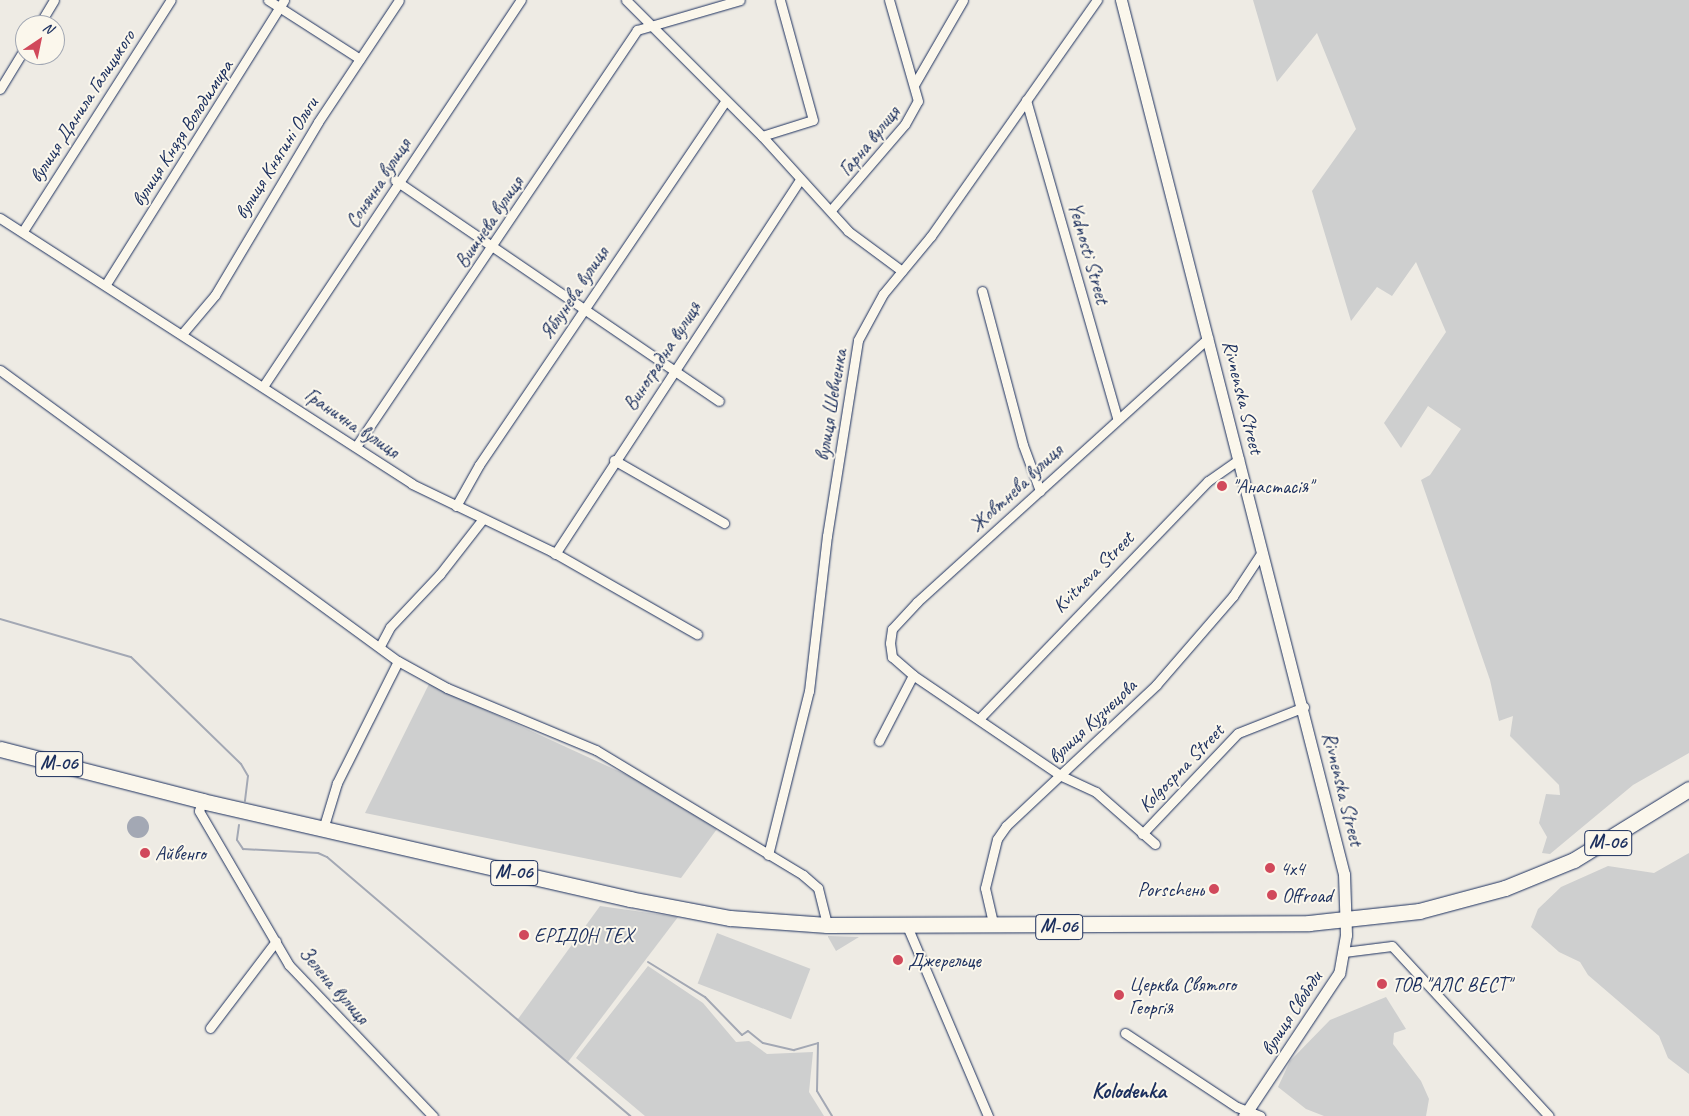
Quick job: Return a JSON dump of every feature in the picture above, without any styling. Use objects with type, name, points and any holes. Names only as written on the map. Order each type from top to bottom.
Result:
[{"type":"highway","name":"М-06","points":[[0,749],[202,801],[701,913],[827,925],[994,927],[1346,921],[1429,909],[1519,883],[1605,845],[1689,789]]},
{"type":"main road","name":"Rivnenska Street","points":[[1121,0],[1262,552],[1304,707],[1344,874],[1346,921]]},
{"type":"main road","name":"вулиця Свободи","points":[[1251,1114],[1333,984],[1344,952],[1346,921]]},
{"type":"street","points":[[45,15],[54,0]]},
{"type":"street","name":"вулиця Данила Галицького","points":[[23,231],[171,0]]},
{"type":"street","points":[[268,0],[282,4],[360,59]]},
{"type":"street","name":"вулиця Княгині Ольги","points":[[182,334],[215,295],[360,59],[399,0]]},
{"type":"street","name":"Сонячна вулиця","points":[[264,385],[397,182],[521,0]]},
{"type":"street","points":[[626,0],[762,136],[848,231],[902,271]]},
{"type":"street","name":"Вишнева вулиця","points":[[357,445],[493,248],[637,30],[740,0]]},
{"type":"street","points":[[762,136],[813,120],[780,0]]},
{"type":"street","name":"Гарна вулиця","points":[[831,210],[915,112],[914,85],[889,0]]},
{"type":"street","points":[[914,85],[963,0]]},
{"type":"street","name":"вулиця Шевченка","points":[[768,855],[809,691],[851,371],[871,311],[902,271],[1097,0]]},
{"type":"street","name":"вулиця Князя Володимира","points":[[106,284],[282,4]]},
{"type":"street","points":[[0,89],[15,64]]},
{"type":"street","name":"Yednosti Street","points":[[1026,100],[1117,417]]},
{"type":"street","name":"Яблунева вулиця","points":[[456,506],[479,465],[725,101]]},
{"type":"street","name":"Виноградна вулиця","points":[[555,554],[614,460],[800,179]]},
{"type":"street","points":[[397,182],[719,401]]},
{"type":"street","name":"Гранична вулиця","points":[[0,218],[357,445],[412,484],[482,520],[555,554],[697,634]]},
{"type":"street","points":[[982,291],[1023,445],[1040,491]]},
{"type":"street","name":"Жовтнева вулиця","points":[[1155,844],[1096,792],[1060,775],[913,675],[892,657],[892,630],[1117,417],[1208,338]]},
{"type":"street","points":[[0,370],[398,661],[447,688],[596,750],[768,855],[818,888],[827,925]]},
{"type":"street","name":"Kvitneva Street","points":[[979,719],[1208,481],[1239,459]]},
{"type":"street","points":[[614,460],[724,523]]},
{"type":"street","points":[[380,646],[390,626],[440,574],[482,520]]},
{"type":"street","name":"вулиця Кузнєцова","points":[[994,927],[985,888],[997,839],[1060,775],[1156,685],[1233,596],[1262,552]]},
{"type":"street","points":[[323,829],[337,783],[398,661]]},
{"type":"street","points":[[879,741],[913,675]]},
{"type":"street","name":"Kolgospna Street","points":[[1142,834],[1238,732],[1304,707]]},
{"type":"street","name":"Зелена вулиця","points":[[202,801],[199,810],[232,861],[276,941],[302,982],[433,1116]]},
{"type":"street","points":[[907,926],[988,1116]]},
{"type":"street","points":[[210,1028],[276,941]]},
{"type":"street","points":[[1344,952],[1392,946],[1549,1116]]},
{"type":"street","points":[[1126,1033],[1251,1114]]},
{"type":"shaded area","points":[[1253,0],[1689,0],[1689,753],[1633,785],[1550,854],[1542,853],[1547,837],[1539,823],[1546,794],[1560,795],[1559,785],[1510,736],[1513,716],[1499,721],[1490,680],[1421,480],[1430,475],[1461,429],[1428,406],[1401,448],[1384,423],[1446,332],[1416,262],[1392,296],[1377,287],[1351,321],[1312,191],[1356,129],[1317,33],[1277,82]]},
{"type":"shaded area","points":[[429,684],[629,776],[717,829],[681,878],[365,813]]},
{"type":"shaded area","points":[[138,816],[146,819],[149,827],[146,835],[138,838],[130,835],[127,827],[130,819]]},
{"type":"shaded area","points":[[1689,853],[1689,1074],[1668,1058],[1659,1036],[1588,975],[1580,962],[1559,952],[1531,927],[1538,909],[1561,887],[1608,866],[1654,873]]},
{"type":"shaded area","points":[[600,906],[678,917],[568,1062],[518,1019]]},
{"type":"shaded area","points":[[717,933],[810,969],[791,1019],[698,983]]},
{"type":"shaded area","points":[[828,936],[859,937],[836,951]]},
{"type":"shaded area","points":[[648,966],[703,1003],[736,1042],[749,1041],[767,1054],[813,1052],[809,1092],[824,1116],[645,1116],[576,1058]]},
{"type":"shaded area","points":[[1386,997],[1406,1029],[1394,1033],[1393,1044],[1421,1081],[1429,1099],[1426,1116],[1324,1116],[1306,1109],[1278,1087],[1290,1061],[1330,1020]]},
{"type":"waterway","points":[[0,619],[131,657],[241,764],[248,776],[245,801]]},
{"type":"waterway","points":[[239,825],[237,840],[243,849],[318,853],[327,857],[630,1116]]},
{"type":"waterway","points":[[648,962],[705,997],[742,1035],[748,1031],[763,1043],[794,1050],[818,1043],[817,1091],[832,1116]]},
{"type":"place","name":"\"Анастасія\"","points":[[1222,486]]},
{"type":"place","name":"Айвенго","points":[[145,853]]},
{"type":"place","name":"4x4","points":[[1270,868]]},
{"type":"place","name":"Porscheнь","points":[[1214,889]]},
{"type":"place","name":"Offroad","points":[[1272,895]]},
{"type":"place","name":"ЕРІДОН ТЕХ","points":[[524,935]]},
{"type":"place","name":"Джерельце","points":[[898,960]]},
{"type":"place","name":"ТОВ \"АЛС ВЕСТ\"","points":[[1382,984]]},
{"type":"place","name":"Церква Святого Георгія","points":[[1119,995]]},
{"type":"district","name":"Kolodenka","points":[[1129,1092]]}]
